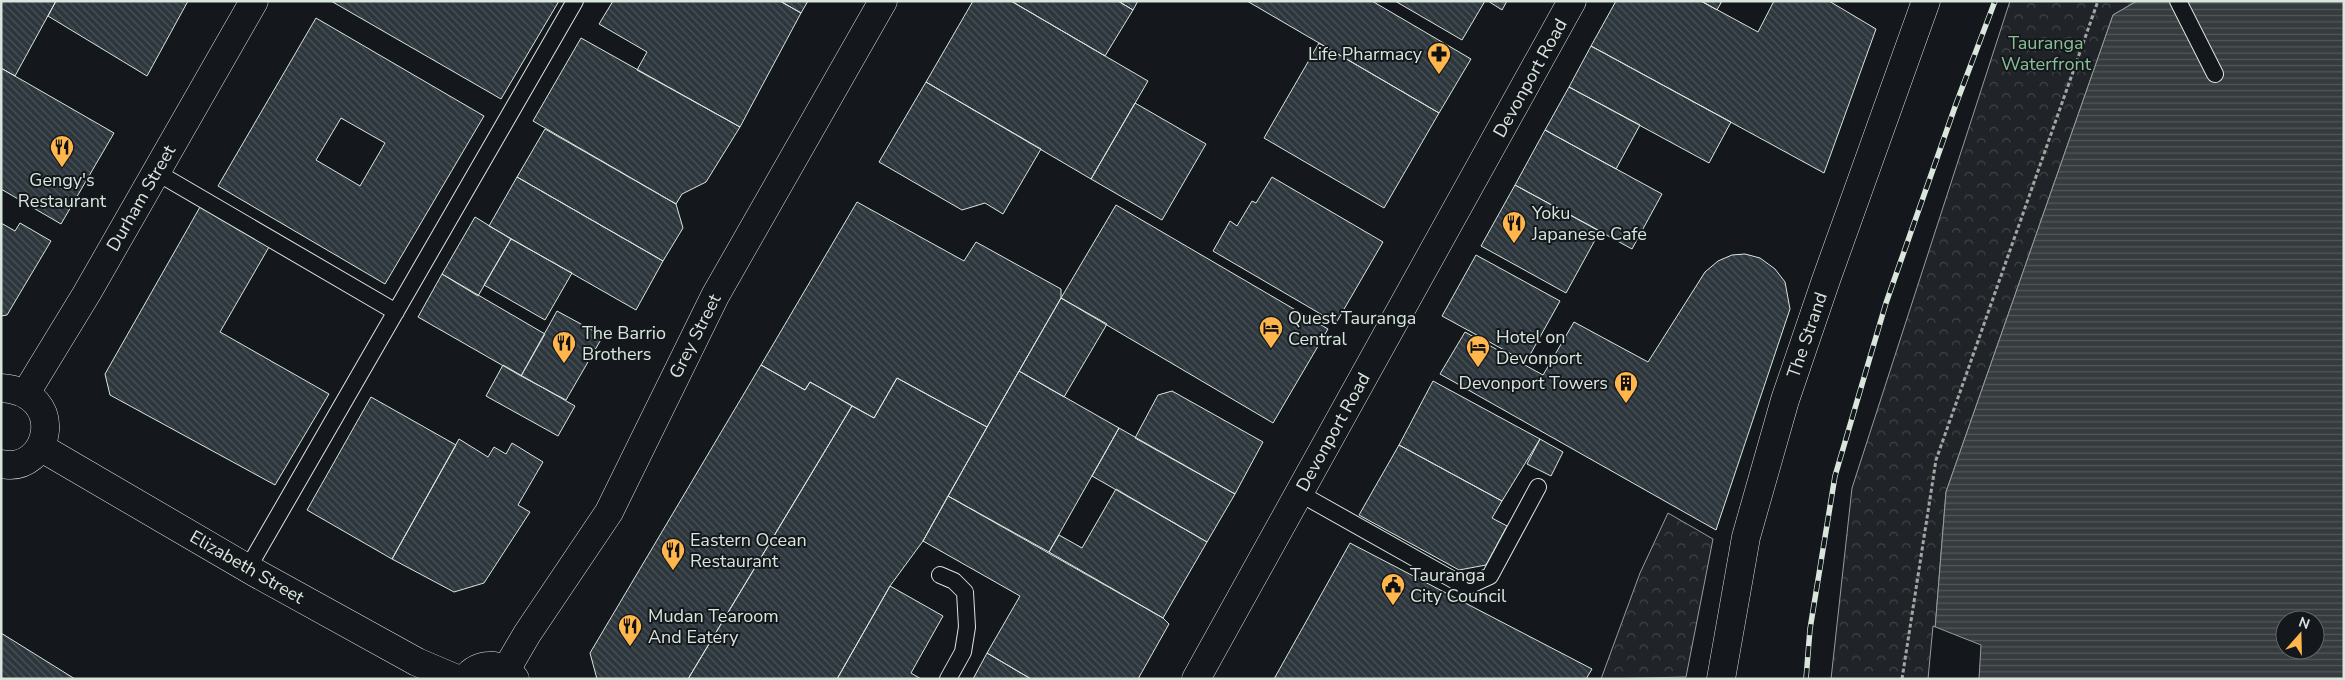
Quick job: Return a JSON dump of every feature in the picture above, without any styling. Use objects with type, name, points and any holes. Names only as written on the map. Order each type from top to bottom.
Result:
[{"type":"street","name":"Durham Street","points":[[8,389],[87,293],[254,1]]},
{"type":"street","name":"Grey Street","points":[[511,674],[527,634],[609,512],[715,296],[883,1]]},
{"type":"street","name":"Devonport Road","points":[[1196,679],[1572,1]]},
{"type":"street","name":"The Strand","points":[[1721,679],[1746,537],[1785,400],[1926,1]]},
{"type":"street","points":[[1,464],[8,466],[21,463],[32,457],[40,447],[45,436],[46,423],[39,406],[8,389]]},
{"type":"street","name":"Elizabeth Street","points":[[40,447],[248,568],[417,662],[457,679]]},
{"type":"street","points":[[465,679],[478,668],[487,665],[497,666],[511,674]]},
{"type":"lane","points":[[248,568],[575,1]]},
{"type":"lane","points":[[2178,1],[2215,74]]},
{"type":"lane","points":[[156,172],[396,312]]},
{"type":"lane","points":[[1299,493],[1466,587],[1490,576],[1538,487]]},
{"type":"lane","points":[[940,575],[954,581],[965,592],[966,627],[963,652],[948,679]]},
{"type":"path","points":[[1902,679],[1936,460],[2098,1]]},
{"type":"green space","name":"Tauranga Waterfront","points":[[2010,1],[2137,1],[2113,15],[1946,492],[1931,679],[1831,679],[1852,488]]},
{"type":"green space","points":[[1668,513],[1713,539],[1686,677],[1601,679],[1640,573]]},
{"type":"shaded area","points":[[2137,1],[2344,1],[2344,679],[1931,679],[1946,492],[2113,15]]},
{"type":"pier","points":[[1933,626],[1981,645],[1979,679],[1928,679]]},
{"type":"building","points":[[1,1],[56,1],[15,76],[1,68]]},
{"type":"building","points":[[56,1],[188,1],[147,76],[48,16]]},
{"type":"building","points":[[331,1],[559,1],[501,99]]},
{"type":"building","points":[[613,1],[780,1],[801,13],[740,127],[637,70],[647,52],[599,24]]},
{"type":"building","points":[[780,1],[808,1],[801,13]]},
{"type":"building","points":[[973,1],[1011,1],[1148,81],[1091,179],[926,82]]},
{"type":"building","points":[[1011,1],[1118,1],[1133,10],[1105,56]]},
{"type":"building","points":[[1118,1],[1138,1],[1133,10]]},
{"type":"building","points":[[1247,1],[1372,1],[1471,59],[1439,113]]},
{"type":"building","points":[[1395,1],[1485,1],[1462,40]]},
{"type":"building","points":[[1488,1],[1507,1],[1502,10]]},
{"type":"building","points":[[1616,1],[1701,1],[1758,32],[1774,1],[1829,1],[1876,29],[1824,173],[1591,46]]},
{"type":"building","points":[[1701,1],[1722,1],[1717,10]]},
{"type":"building","points":[[316,18],[484,116],[385,284],[218,186]],"holes":[[[341,118],[385,143],[360,186],[316,160]]]},
{"type":"building","points":[[581,38],[740,127],[706,182],[682,194],[676,204],[533,121]]},
{"type":"building","points":[[1319,43],[1439,113],[1384,208],[1264,138]]},
{"type":"building","points":[[1591,46],[1731,122],[1709,163],[1569,87]]},
{"type":"building","points":[[1,68],[114,133],[61,224],[1,189]]},
{"type":"building","points":[[926,82],[1041,149],[1003,214],[985,203],[962,210],[879,162]]},
{"type":"building","points":[[1569,87],[1640,125],[1616,169],[1545,130]]},
{"type":"building","points":[[1135,103],[1206,144],[1162,220],[1091,179]]},
{"type":"building","points":[[545,129],[676,204],[683,228],[663,261],[517,177]]},
{"type":"building","points":[[1545,130],[1662,194],[1632,249],[1515,185]]},
{"type":"building","points":[[517,177],[663,261],[636,310],[489,226]]},
{"type":"building","points":[[1272,177],[1383,242],[1336,323],[1213,251],[1230,221],[1237,226],[1252,201],[1256,203]]},
{"type":"building","points":[[1515,185],[1600,231],[1566,293],[1481,246]]},
{"type":"building","points":[[857,202],[964,261],[976,242],[1061,289],[1061,298],[987,427],[897,378],[874,418],[810,382],[805,390],[761,365]]},
{"type":"building","points":[[1116,205],[1328,329],[1273,423],[1061,298]]},
{"type":"building","points":[[200,207],[269,247],[220,332],[329,394],[275,485],[110,395],[105,374]]},
{"type":"building","points":[[475,217],[511,239],[478,296],[442,274]]},
{"type":"building","points":[[1,223],[15,231],[20,223],[51,241],[7,315],[1,316]]},
{"type":"building","points":[[511,239],[572,273],[545,320],[484,285]]},
{"type":"building","name":"Devonport Towers","points":[[1745,254],[1760,258],[1775,269],[1785,282],[1790,309],[1716,530],[1440,374],[1465,332],[1543,375],[1574,322],[1648,362],[1705,272],[1718,261],[1732,255]]},
{"type":"building","points":[[1476,255],[1560,301],[1526,362],[1442,316]]},
{"type":"building","points":[[442,274],[545,334],[521,376],[418,317]]},
{"type":"building","points":[[1061,298],[1107,324],[1064,397],[1019,371]]},
{"type":"building","points":[[557,311],[603,336],[566,400],[521,376]]},
{"type":"building","points":[[503,365],[575,406],[558,436],[486,396]]},
{"type":"building","points":[[761,365],[805,390],[810,382],[852,406],[688,679],[597,679],[590,653]]},
{"type":"building","points":[[1019,371],[1119,428],[1049,552],[948,496]]},
{"type":"building","points":[[897,378],[987,427],[923,541],[890,586],[837,679],[688,679],[852,406],[874,418]]},
{"type":"building","points":[[1433,381],[1540,439],[1502,501],[1399,445]]},
{"type":"building","points":[[1172,391],[1263,442],[1235,494],[1135,438],[1158,395]]},
{"type":"building","points":[[371,397],[456,445],[392,559],[307,510]]},
{"type":"building","points":[[1119,428],[1235,494],[1207,542],[1092,476]]},
{"type":"building","points":[[459,439],[488,457],[494,447],[506,454],[512,443],[543,462],[518,505],[530,512],[484,583],[454,592],[392,559]]},
{"type":"building","points":[[1540,439],[1563,452],[1551,476],[1527,464]]},
{"type":"building","points":[[1399,445],[1502,501],[1492,518],[1507,526],[1486,565],[1459,570],[1359,515]]},
{"type":"building","points":[[1116,489],[1207,542],[1163,618],[1049,552],[1059,535],[1082,548]]},
{"type":"building","points":[[948,496],[1163,618],[1169,624],[1138,679],[1031,679],[987,653],[1020,596],[923,541]]},
{"type":"building","name":"Tauranga City Council","points":[[1350,543],[1592,669],[1586,679],[1274,679]]},
{"type":"building","points":[[890,586],[943,616],[911,673],[921,679],[837,679]]},
{"type":"building","points":[[1,633],[75,679],[1,679]]},
{"type":"building","points":[[987,653],[1031,679],[973,679]]},
{"type":"railway","points":[[1806,679],[1810,629],[1835,476],[1886,303],[1956,104],[1995,1]]},
{"type":"place","name":"Life Pharmacy","points":[[1439,75]]},
{"type":"place","name":"Gengy's Restaurant","points":[[62,168]]},
{"type":"place","name":"Yoku Japanese Cafe","points":[[1514,244]]},
{"type":"place","name":"Quest Tauranga Central","points":[[1271,349]]},
{"type":"place","name":"The Barrio Brothers","points":[[564,364]]},
{"type":"place","name":"Hotel on Devonport","points":[[1478,368]]},
{"type":"place","name":"Devonport Towers","points":[[1626,404]]},
{"type":"place","name":"Eastern Ocean Restaurant","points":[[673,571]]},
{"type":"place","name":"Tauranga City Council","points":[[1393,606]]},
{"type":"place","name":"Mudan Tearoom And Eatery","points":[[630,647]]}]
